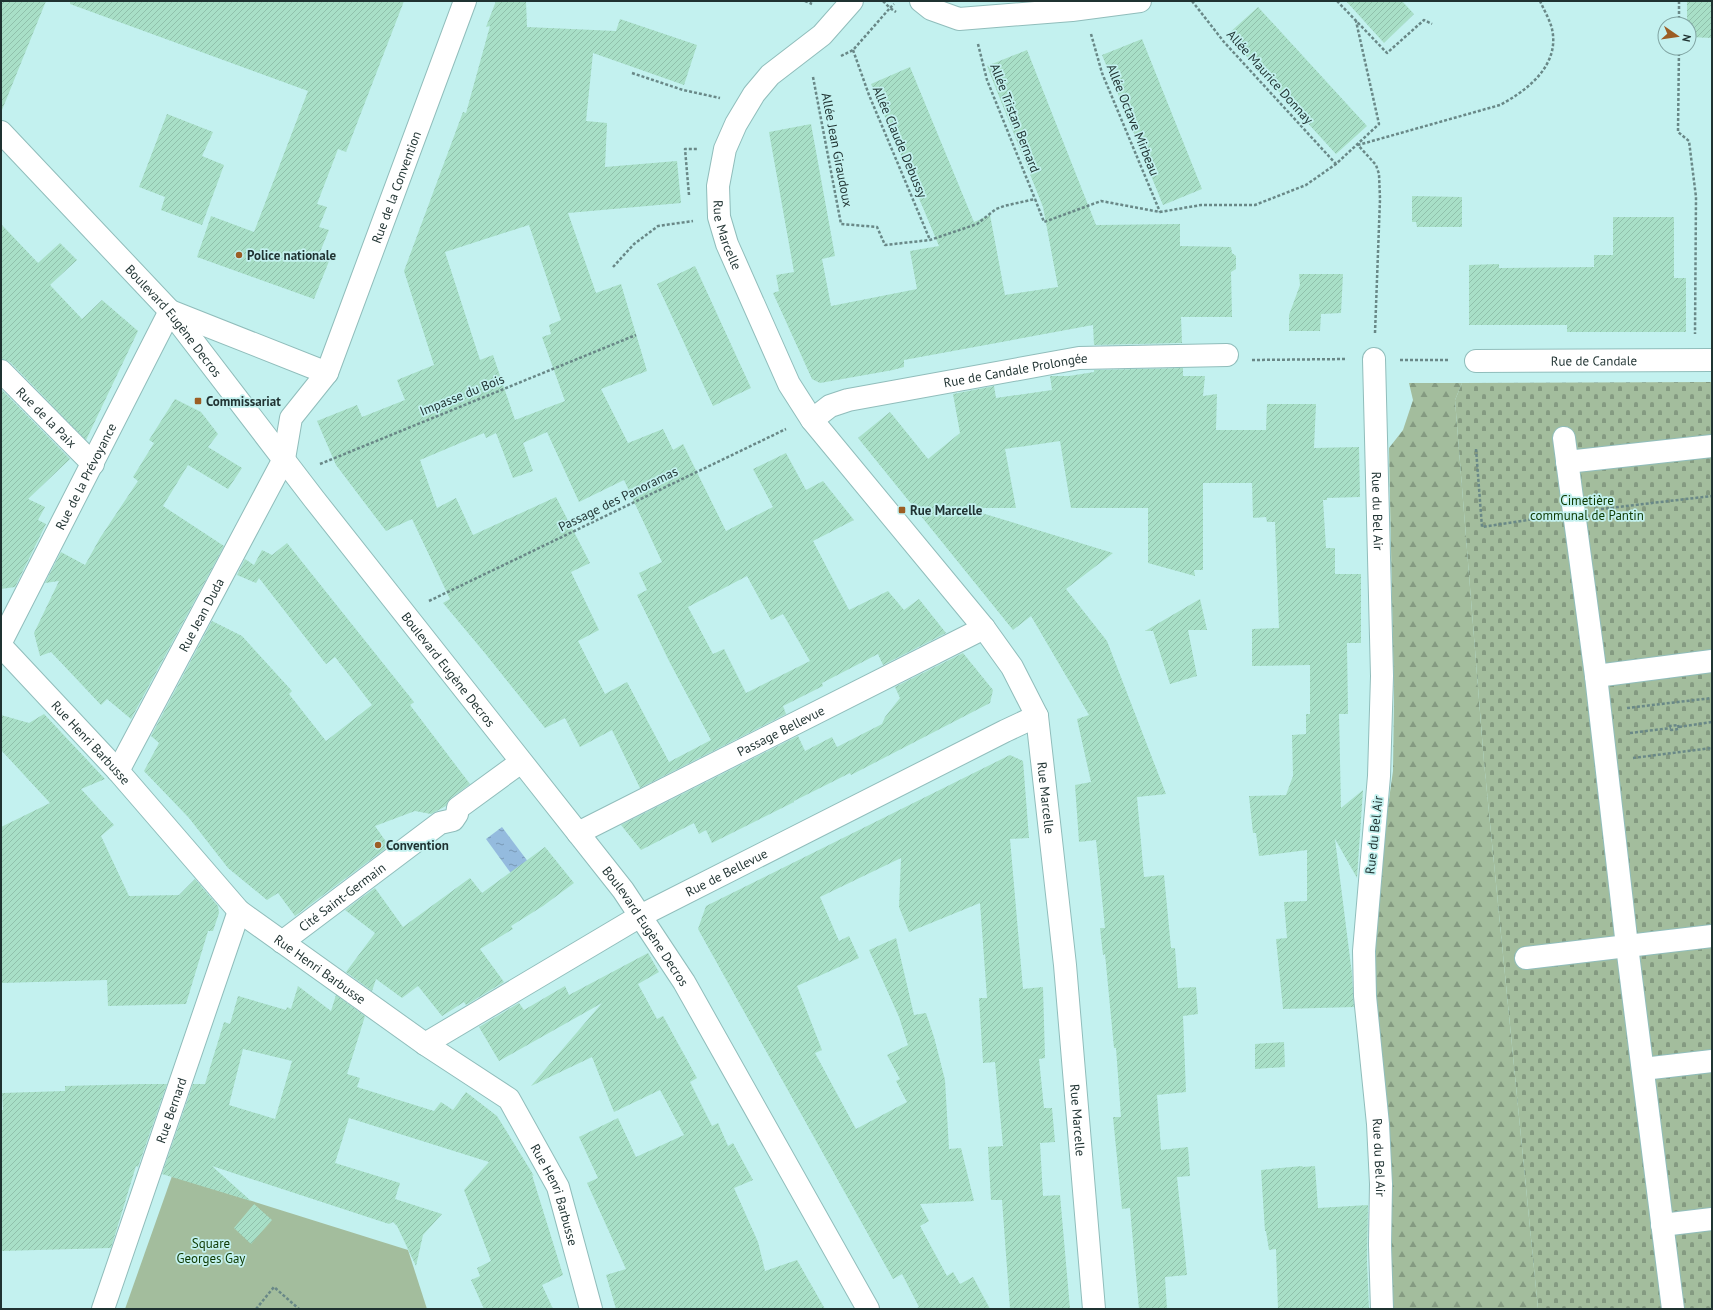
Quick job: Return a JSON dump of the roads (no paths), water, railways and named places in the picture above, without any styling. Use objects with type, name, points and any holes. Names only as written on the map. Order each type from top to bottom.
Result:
[{"type":"street","name":"Rue de la Convention","points":[[290,466],[291,418],[327,373],[465,1]]},
{"type":"street","name":"Rue Marcelle","points":[[852,1],[822,35],[770,75],[747,103],[725,149],[718,186],[719,217],[728,244],[786,377],[812,420],[984,628],[1012,668],[1037,716],[1065,965],[1094,1309]]},
{"type":"street","points":[[921,1],[931,9],[959,19],[1072,10],[1140,1]]},
{"type":"street","name":"Boulevard Eugène Decros","points":[[1,132],[170,310],[404,613],[624,890],[642,915],[684,982],[868,1309]]},
{"type":"street","points":[[170,310],[327,373]]},
{"type":"street","name":"Rue de la Prévoyance","points":[[1,642],[93,464],[170,310]]},
{"type":"street","name":"Rue de Candale Prolongée","points":[[812,420],[830,406],[848,400],[1079,358],[1236,358]]},
{"type":"street","name":"Rue du Bel Air","points":[[1374,359],[1382,676],[1379,776],[1364,951],[1365,996],[1378,1132],[1381,1184],[1380,1245],[1382,1309]]},
{"type":"street","name":"Rue de Candale","points":[[1476,361],[1704,360]]},
{"type":"street","name":"Rue de la Paix","points":[[1,371],[93,464]]},
{"type":"street","points":[[1564,438],[1596,676],[1627,946],[1673,1309]]},
{"type":"street","points":[[1567,462],[1712,446]]},
{"type":"street","name":"Rue Jean Duda","points":[[118,771],[290,466]]},
{"type":"street","name":"Passage Bellevue","points":[[578,833],[984,628]]},
{"type":"street","name":"Rue Henri Barbusse","points":[[1,646],[118,771],[239,911],[425,1044],[509,1099],[558,1187],[591,1309]]},
{"type":"street","points":[[1596,676],[1712,661]]},
{"type":"street","name":"Rue de Bellevue","points":[[425,1044],[642,915],[1037,716]]},
{"type":"street","name":"Cité Saint-Germain","points":[[282,942],[440,823],[442,814],[447,810],[458,808],[521,762]]},
{"type":"street","name":"Rue Bernard","points":[[103,1309],[239,911]]},
{"type":"street","points":[[1526,958],[1712,936]]},
{"type":"street","points":[[1642,1069],[1712,1061]]},
{"type":"street","points":[[1662,1225],[1712,1219]]},
{"type":"water","points":[[502,827],[529,863],[513,876],[486,839]]},
{"type":"place","name":"Police nationale","points":[[239,255]]},
{"type":"place","name":"Commissariat","points":[[198,401]]},
{"type":"place","name":"Rue Marcelle","points":[[902,510]]},
{"type":"place","name":"Convention","points":[[378,845]]},
{"type":"park label","name":"Cimetière communal de Pantin","points":[[1587,508]]},
{"type":"park label","name":"Square Georges Gay","points":[[211,1250]]}]
